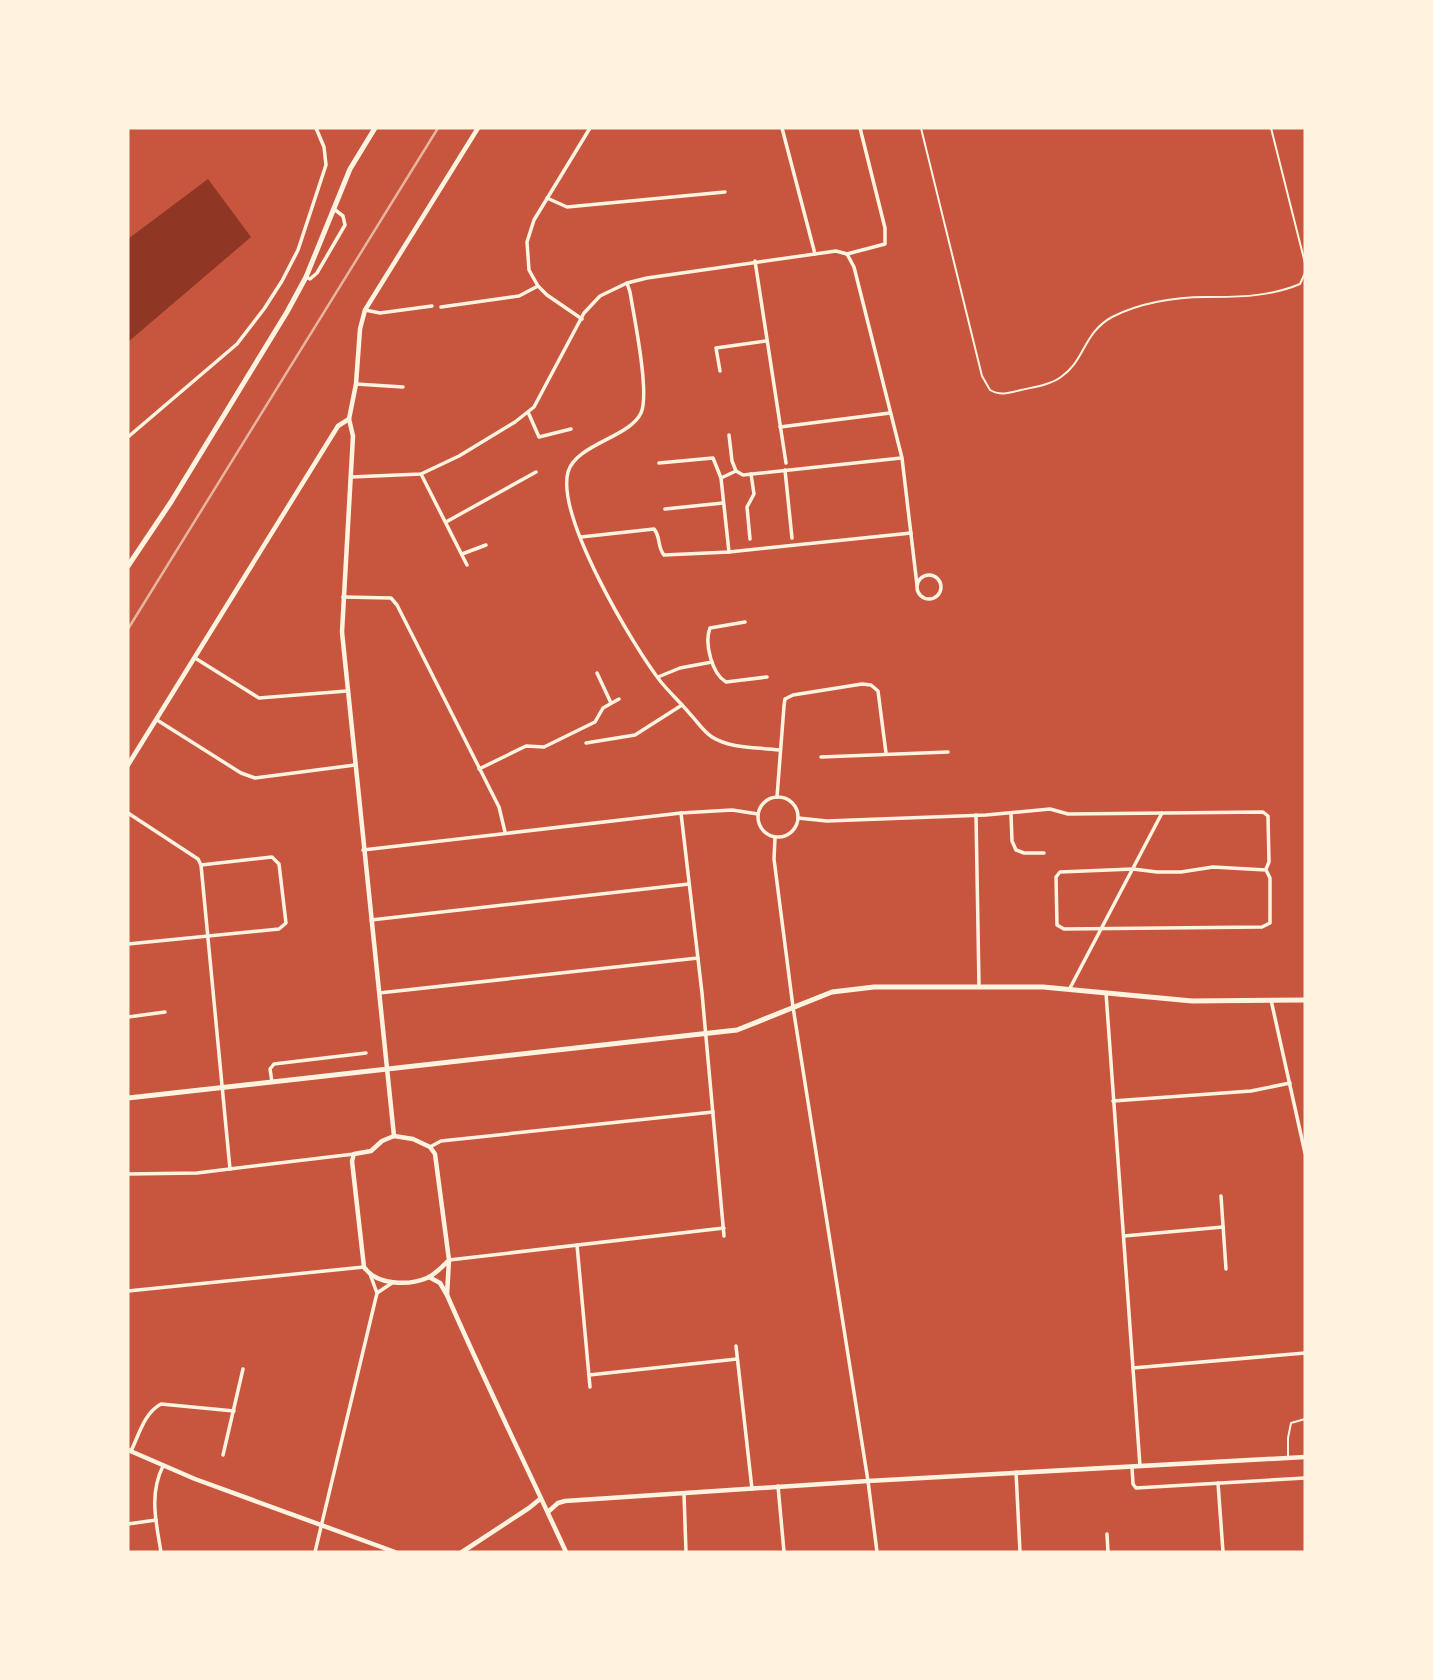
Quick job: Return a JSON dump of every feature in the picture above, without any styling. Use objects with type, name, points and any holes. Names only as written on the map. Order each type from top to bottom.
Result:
[{"type":"main road","points":[[128,566],[172,502],[287,312],[306,278],[350,169],[375,128]]},
{"type":"main road","points":[[128,1098],[737,1030],[832,992],[853,988],[1070,988],[1192,1001],[1305,1000]]},
{"type":"street","points":[[128,437],[237,344],[282,281],[298,250],[324,172],[325,152],[316,128]]},
{"type":"street","points":[[394,1136],[342,632],[353,436],[349,419],[356,384],[362,316],[478,128]]},
{"type":"street","points":[[582,319],[538,286],[529,270],[527,242],[534,220],[590,128]]},
{"type":"street","points":[[782,128],[816,254]]},
{"type":"street","points":[[847,254],[884,244],[885,228],[860,128]]},
{"type":"street","points":[[547,198],[567,207],[724,192]]},
{"type":"street","points":[[306,278],[310,279],[317,273],[345,225],[343,216],[334,209]]},
{"type":"street","points":[[351,477],[421,474],[459,456],[528,412],[534,407],[582,319],[600,296],[627,283],[755,261],[842,251],[847,254],[854,267],[902,458],[917,585],[920,596],[927,600],[934,599],[942,589],[940,581],[929,575],[921,578],[917,585]]},
{"type":"street","points":[[755,261],[786,463]]},
{"type":"street","points":[[627,283],[644,388],[643,404],[635,422],[588,450],[568,470],[569,506],[619,618],[658,677],[682,705],[709,735],[725,744],[779,750]]},
{"type":"street","points":[[440,307],[519,296],[538,286]]},
{"type":"street","points":[[365,310],[380,313],[432,306]]},
{"type":"street","points":[[720,371],[716,348],[766,341]]},
{"type":"street","points":[[356,384],[403,387]]},
{"type":"street","points":[[528,412],[539,438],[571,429]]},
{"type":"street","points":[[780,427],[890,413]]},
{"type":"street","points":[[128,765],[338,426],[349,419]]},
{"type":"street","points":[[729,435],[732,461],[736,471],[743,475],[902,458]]},
{"type":"street","points":[[659,463],[713,458],[720,478],[729,552]]},
{"type":"street","points":[[785,470],[792,538]]},
{"type":"street","points":[[720,478],[736,471]]},
{"type":"street","points":[[446,522],[536,472]]},
{"type":"street","points":[[421,474],[467,565]]},
{"type":"street","points":[[750,539],[747,507],[754,494],[751,474]]},
{"type":"street","points":[[664,509],[723,503]]},
{"type":"street","points":[[581,537],[654,530],[658,534],[659,550],[664,555],[729,552],[911,533]]},
{"type":"street","points":[[462,554],[486,545]]},
{"type":"street","points":[[343,597],[391,598],[499,807],[505,833]]},
{"type":"street","points":[[745,622],[710,628],[708,639],[712,662],[720,678],[726,682],[767,677]]},
{"type":"street","points":[[194,658],[259,698],[347,691]]},
{"type":"street","points":[[658,677],[680,668],[712,662]]},
{"type":"street","points":[[597,673],[611,703]]},
{"type":"street","points":[[777,797],[785,699],[793,695],[862,684],[871,685],[878,691],[886,753]]},
{"type":"street","points":[[479,769],[526,746],[544,747],[596,722],[603,708],[620,699]]},
{"type":"street","points":[[586,743],[635,735],[682,705]]},
{"type":"street","points":[[157,720],[241,773],[255,778],[355,765]]},
{"type":"street","points":[[821,757],[948,751]]},
{"type":"street","points":[[777,797],[793,804],[798,818],[792,832],[775,838],[764,833],[758,814],[764,803],[777,797]]},
{"type":"street","points":[[798,818],[827,821],[1011,814],[1050,809],[1068,814],[1266,813],[1269,862],[1266,870],[1270,878],[1271,919],[1266,926],[1064,929],[1058,927],[1056,922],[1058,873],[1063,871],[1133,869],[1188,872],[1203,867],[1266,870]]},
{"type":"street","points":[[363,850],[681,813],[732,810],[758,814]]},
{"type":"street","points":[[128,813],[198,859],[201,865],[230,1169]]},
{"type":"street","points":[[681,813],[698,958],[724,1236]]},
{"type":"street","points":[[1070,988],[1162,813]]},
{"type":"street","points":[[1011,814],[1012,841],[1016,850],[1024,853],[1044,853]]},
{"type":"street","points":[[976,815],[979,986]]},
{"type":"street","points":[[775,838],[774,859],[793,1007],[869,1481],[877,1552]]},
{"type":"street","points":[[128,944],[279,929],[286,923],[279,864],[272,857],[201,865]]},
{"type":"street","points":[[371,920],[689,884]]},
{"type":"street","points":[[379,993],[698,958]]},
{"type":"street","points":[[1106,993],[1140,1466]]},
{"type":"street","points":[[1271,1000],[1305,1153]]},
{"type":"street","points":[[128,1017],[165,1012]]},
{"type":"street","points":[[272,1082],[270,1069],[274,1065],[366,1054]]},
{"type":"street","points":[[1113,1101],[1251,1091],[1290,1083]]},
{"type":"street","points":[[430,1147],[441,1141],[713,1112]]},
{"type":"street","points":[[128,1174],[197,1173],[354,1154],[371,1151],[382,1141],[394,1136],[404,1136],[430,1147],[435,1154],[449,1260],[447,1295]]},
{"type":"street","points":[[315,1552],[377,1293],[370,1274],[364,1267],[352,1161],[354,1154]]},
{"type":"street","points":[[1221,1196],[1226,1269]]},
{"type":"street","points":[[1124,1236],[1223,1227]]},
{"type":"street","points":[[377,1293],[392,1283],[429,1277],[449,1260],[724,1228]]},
{"type":"street","points":[[577,1245],[590,1387]]},
{"type":"street","points":[[128,1291],[364,1267]]},
{"type":"street","points":[[370,1274],[392,1283]]},
{"type":"street","points":[[429,1277],[440,1283],[447,1295],[540,1499],[549,1511],[565,1552]]},
{"type":"street","points":[[736,1346],[752,1489]]},
{"type":"street","points":[[1133,1367],[1305,1353]]},
{"type":"street","points":[[589,1375],[737,1359]]},
{"type":"street","points":[[223,1455],[243,1369]]},
{"type":"street","points":[[234,1411],[161,1404],[153,1408],[129,1450],[163,1466],[395,1552]]},
{"type":"street","points":[[549,1511],[562,1502],[778,1486],[1305,1457]]},
{"type":"street","points":[[161,1552],[154,1498],[156,1480],[163,1466]]},
{"type":"street","points":[[1132,1466],[1133,1485],[1136,1488],[1305,1478]]},
{"type":"street","points":[[1016,1472],[1020,1552]]},
{"type":"street","points":[[1218,1483],[1223,1552]]},
{"type":"street","points":[[778,1486],[784,1552]]},
{"type":"street","points":[[684,1494],[686,1552]]},
{"type":"street","points":[[462,1552],[540,1499]]},
{"type":"street","points":[[128,1524],[156,1520]]},
{"type":"street","points":[[1107,1534],[1108,1552]]},
{"type":"lane","points":[[921,128],[985,384],[995,393],[1022,390],[1051,382],[1064,375],[1076,361],[1092,332],[1122,312],[1149,304],[1198,297],[1231,298],[1268,293],[1300,284],[1305,274],[1305,263],[1271,128]]},
{"type":"lane","points":[[1289,1459],[1288,1438],[1291,1423],[1305,1419]]},
{"type":"shaded area","points":[[208,179],[251,237],[128,342],[128,239]]},
{"type":"railway","points":[[128,629],[438,128]]}]
